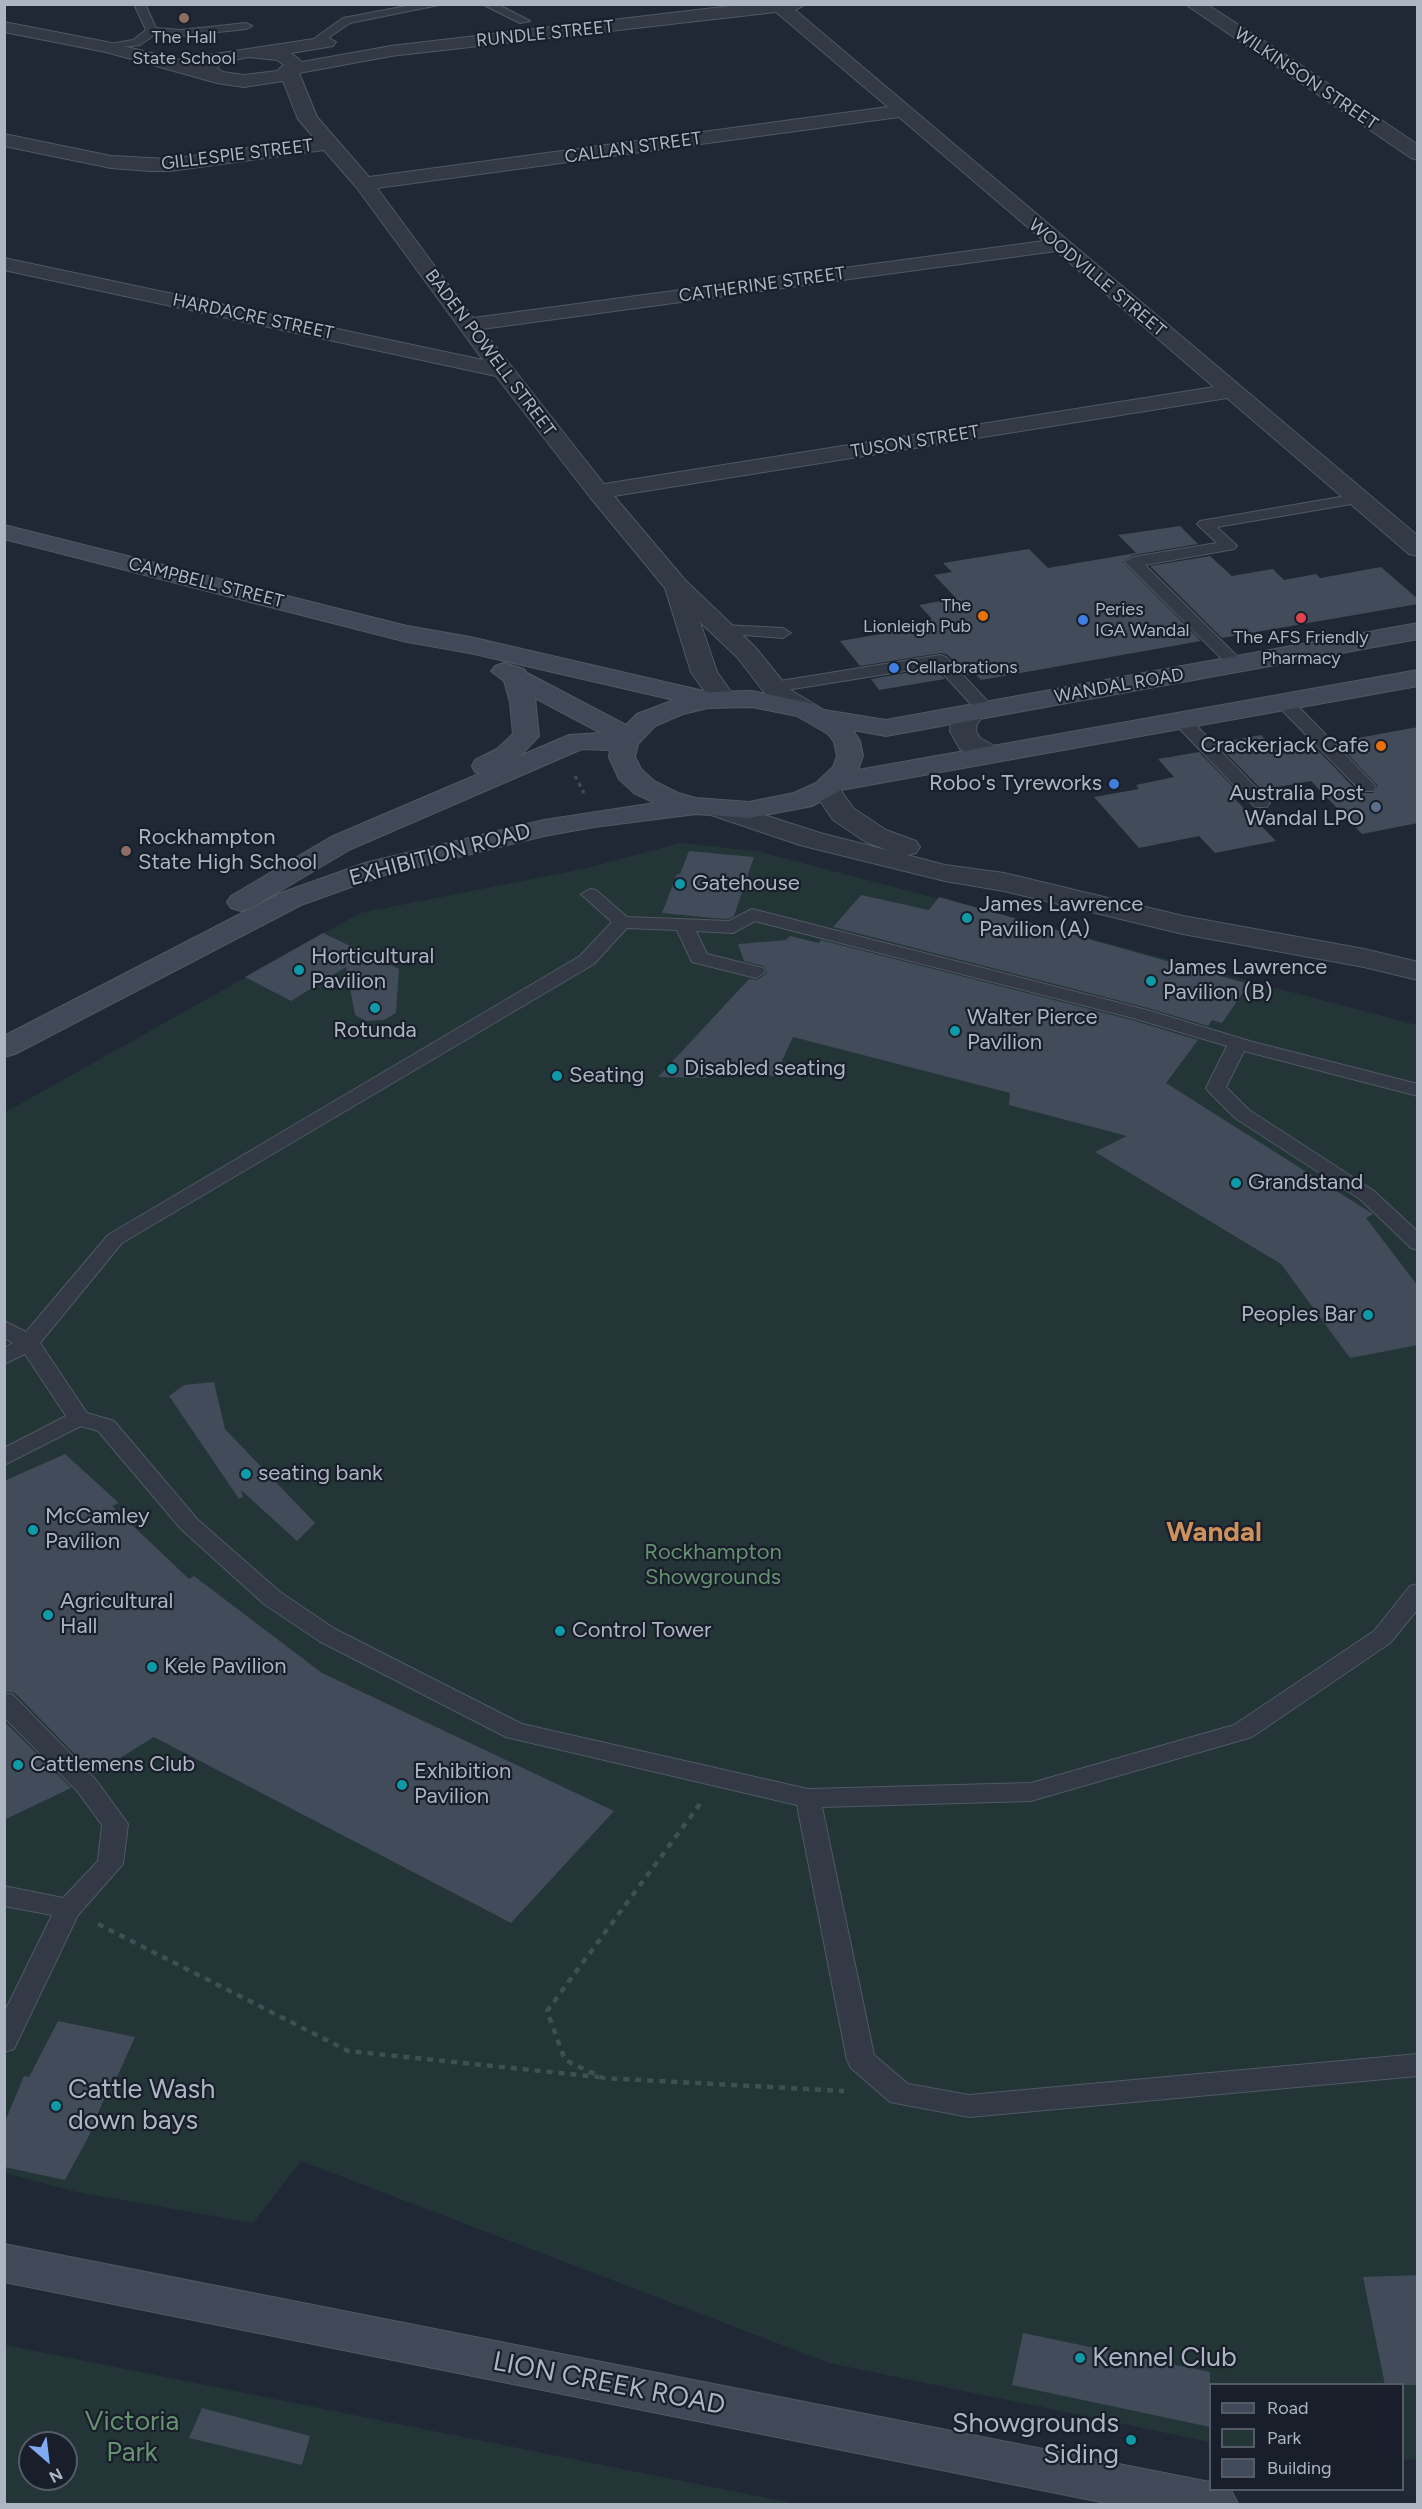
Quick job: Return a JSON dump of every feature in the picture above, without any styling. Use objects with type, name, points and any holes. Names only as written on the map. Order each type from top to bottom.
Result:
[{"type":"street","name":"WILKINSON STREET","points":[[1193,4],[1280,59],[1418,154]]},
{"type":"street","name":"RUNDLE STREET","points":[[240,81],[274,78],[291,71],[391,51],[665,13],[785,5]]},
{"type":"street","name":"WOODVILLE STREET","points":[[785,5],[902,111],[1418,549]]},
{"type":"street","name":"RUNDLE STREET","points":[[107,47],[225,56],[314,43],[646,6],[665,13]]},
{"type":"street","points":[[4,27],[107,47],[240,81]]},
{"type":"street","points":[[261,52],[289,58],[295,65],[291,71]]},
{"type":"street","points":[[209,73],[207,69],[209,64],[225,56]]},
{"type":"street","name":"BADEN POWELL STREET","points":[[291,71],[308,119]]},
{"type":"street","name":"BADEN POWELL STREET","points":[[240,81],[308,119],[364,184],[502,371],[598,492],[676,585],[746,652],[780,695],[813,713]]},
{"type":"street","name":"CALLAN STREET","points":[[364,184],[902,111]]},
{"type":"street","name":"GILLESPIE STREET","points":[[4,140],[111,162],[150,165],[170,165],[329,143]]},
{"type":"street","name":"CATHERINE STREET","points":[[466,325],[1058,245]]},
{"type":"street","name":"HARDACRE STREET","points":[[4,264],[502,371]]},
{"type":"street","name":"TUSON STREET","points":[[598,492],[1231,391]]},
{"type":"street","name":"CAMPBELL STREET","points":[[4,532],[407,634],[470,645],[715,700]]},
{"type":"street","name":"BADEN POWELL STREET","points":[[676,585],[697,656],[715,700]]},
{"type":"street","name":"WANDAL ROAD","points":[[715,700],[761,700],[886,728],[1418,631]]},
{"type":"street","name":"CAMPBELL STREET","points":[[407,634],[515,674],[627,739]]},
{"type":"street","name":"EXHIBITION ROAD","points":[[4,1042],[341,843],[506,755],[526,736],[524,702],[515,674]]},
{"type":"street","name":"WANDAL ROAD","points":[[708,808],[777,806],[802,800],[829,786],[989,754],[1418,678]]},
{"type":"street","points":[[715,700],[674,708],[646,720],[627,739],[622,757],[629,773],[644,787],[668,799],[708,808],[810,839],[945,873],[1004,882],[1184,925],[1364,958],[1418,971]]},
{"type":"street","points":[[979,711],[964,723],[963,731],[969,743],[989,754]]},
{"type":"street","points":[[813,713],[837,728],[847,741],[850,756],[846,770],[829,786],[843,814],[876,836],[1004,882]]},
{"type":"street","name":"EXHIBITION ROAD","points":[[341,843],[578,741],[627,739]]},
{"type":"street","name":"EXHIBITION ROAD","points":[[4,1047],[291,899],[375,869],[544,828],[594,819],[708,808]]},
{"type":"street","name":"LION CREEK ROAD","points":[[4,2263],[1214,2505]]},
{"type":"lane","points":[[139,4],[152,31]]},
{"type":"lane","points":[[314,43],[347,20],[439,4]]},
{"type":"lane","points":[[487,4],[524,21]]},
{"type":"lane","points":[[107,47],[136,43],[152,31],[181,33],[246,26]]},
{"type":"lane","points":[[1236,664],[1133,561],[1229,546],[1205,524],[1358,499]]},
{"type":"lane","points":[[723,630],[783,633]]},
{"type":"lane","points":[[774,687],[940,660],[979,711]]},
{"type":"lane","points":[[1283,701],[1367,787]]},
{"type":"lane","points":[[1180,719],[1261,804]]},
{"type":"lane","points":[[590,894],[621,922],[733,927],[752,915],[1140,1014],[1238,1043],[1418,1090]]},
{"type":"lane","points":[[4,1357],[29,1343],[115,1239],[587,960],[621,922]]},
{"type":"lane","points":[[684,924],[699,958],[756,972]]},
{"type":"lane","points":[[1238,1043],[1216,1088],[1242,1114],[1367,1195],[1418,1244]]},
{"type":"lane","points":[[4,1328],[29,1343],[79,1418],[106,1426],[189,1524],[272,1598],[327,1635],[515,1731],[718,1779],[808,1797],[1031,1792],[1100,1775],[1243,1731],[1382,1637],[1418,1592]]},
{"type":"lane","points":[[4,1458],[79,1418]]},
{"type":"lane","points":[[4,1701],[87,1786],[115,1824],[110,1864],[68,1909],[4,2042]]},
{"type":"lane","points":[[808,1797],[861,2060],[900,2094],[969,2106],[1418,2065]]},
{"type":"lane","points":[[4,1896],[68,1909]]},
{"type":"path","points":[[571,767],[585,795]]},
{"type":"path","points":[[603,2078],[565,2060],[547,2011],[718,1779]]},
{"type":"path","points":[[68,1909],[348,2051],[603,2078],[900,2094]]},
{"type":"green space","name":"Rockhampton Showgrounds","points":[[680,843],[757,851],[1417,1025],[1417,2460],[1404,2459],[1404,2383],[1209,2383],[1209,2442],[829,2363],[301,2161],[253,2223],[77,2192],[5,2173],[4,1113],[360,913],[587,868]]},
{"type":"green space","name":"Victoria Park","points":[[5,2345],[797,2504],[5,2504]]},
{"type":"building","points":[[1180,526],[1198,544],[1133,555],[1123,562],[1201,641],[981,680],[975,674],[966,675],[948,655],[941,653],[860,666],[840,641],[934,625],[929,620],[932,619],[919,605],[956,598],[934,575],[952,572],[943,563],[1029,549],[1048,568],[1136,553],[1118,535]]},
{"type":"building","points":[[1210,556],[1232,576],[1273,569],[1284,580],[1316,574],[1320,578],[1381,567],[1418,599],[1418,604],[1222,638],[1150,566]]},
{"type":"building","points":[[935,668],[945,679],[879,690],[871,679]]},
{"type":"building","points":[[1418,727],[1418,823],[1362,834],[1311,781],[1262,790],[1216,743],[1261,735],[1278,752],[1314,746],[1359,793],[1373,793],[1378,786],[1336,742]]},
{"type":"building","points":[[1199,752],[1240,794],[1232,796],[1276,841],[1215,853],[1199,836],[1139,848],[1094,797],[1139,789],[1136,785],[1174,777],[1158,759]]},
{"type":"building","name":"Gatehouse","points":[[689,851],[754,857],[734,916],[728,919],[662,913],[677,874],[680,874]]},
{"type":"building","points":[[861,895],[929,910],[939,897],[1249,984],[1222,1023],[1212,1020],[1208,1026],[1148,1008],[833,927]]},
{"type":"building","name":"Horticultural Pavilion","points":[[323,933],[399,969],[396,1013],[384,1020],[366,1021],[355,1015],[346,967],[291,1001],[245,977]]},
{"type":"building","points":[[790,936],[819,943],[821,940],[1132,1020],[1198,1040],[1166,1083],[1373,1214],[1366,1218],[1418,1286],[1418,1345],[1350,1358],[1281,1264],[1095,1152],[1127,1136],[1009,1105],[1010,1093],[793,1037],[775,1076],[707,1072],[706,1078],[658,1077],[749,979],[757,980],[767,973],[764,966],[744,961],[738,944],[786,940]]},
{"type":"building","points":[[214,1382],[225,1429],[315,1523],[297,1541],[241,1490],[243,1497],[239,1499],[169,1396],[184,1385]]},
{"type":"building","points":[[65,1454],[119,1503],[112,1506],[189,1579],[194,1576],[322,1673],[614,1811],[511,1923],[154,1737],[94,1774],[15,1693],[4,1691],[4,1481]]},
{"type":"building","name":"Cattlemens Club","points":[[4,1721],[71,1788],[4,1820]]},
{"type":"building","points":[[58,2021],[135,2037],[117,2077],[113,2076],[90,2134],[65,2180],[4,2167],[4,2124],[24,2076],[29,2077]]},
{"type":"building","points":[[1418,2275],[1418,2385],[1385,2383],[1363,2277]]},
{"type":"building","name":"Kennel Club","points":[[1023,2333],[1210,2372],[1209,2427],[1012,2385]]},
{"type":"building","points":[[202,2408],[310,2436],[302,2465],[189,2438]]},
{"type":"place","name":"The Hall State School","points":[[184,18]]},
{"type":"place","name":"The Lionleigh Pub","points":[[983,616]]},
{"type":"place","name":"The AFS Friendly Pharmacy","points":[[1301,618]]},
{"type":"place","name":"Peries IGA Wandal","points":[[1083,620]]},
{"type":"place","name":"Cellarbrations","points":[[894,668]]},
{"type":"place","name":"Crackerjack Cafe","points":[[1381,746]]},
{"type":"place","name":"Robo's Tyreworks","points":[[1114,784]]},
{"type":"place","name":"Australia Post Wandal LPO","points":[[1376,807]]},
{"type":"place","name":"Rockhampton State High School","points":[[126,851]]},
{"type":"place","name":"Gatehouse","points":[[680,884]]},
{"type":"place","name":"James Lawrence Pavilion (A)","points":[[967,918]]},
{"type":"place","name":"Horticultural Pavilion","points":[[299,970]]},
{"type":"place","name":"James Lawrence Pavilion (B)","points":[[1151,981]]},
{"type":"place","name":"Rotunda","points":[[375,1008]]},
{"type":"place","name":"Walter Pierce Pavilion","points":[[955,1031]]},
{"type":"place","name":"Disabled seating","points":[[672,1069]]},
{"type":"place","name":"Seating","points":[[557,1076]]},
{"type":"place","name":"Grandstand","points":[[1236,1183]]},
{"type":"place","name":"Peoples Bar","points":[[1368,1315]]},
{"type":"place","name":"seating bank","points":[[246,1474]]},
{"type":"place","name":"McCamley Pavilion","points":[[33,1530]]},
{"type":"place","name":"Agricultural Hall","points":[[48,1615]]},
{"type":"place","name":"Control Tower","points":[[560,1631]]},
{"type":"place","name":"Kele Pavilion","points":[[152,1667]]},
{"type":"place","name":"Cattlemens Club","points":[[18,1765]]},
{"type":"place","name":"Exhibition Pavilion","points":[[402,1785]]},
{"type":"place","name":"Cattle Wash down bays","points":[[56,2106]]},
{"type":"place","name":"Kennel Club","points":[[1080,2358]]},
{"type":"place","name":"Showgrounds Siding","points":[[1131,2440]]},
{"type":"district","name":"Wandal","points":[[1214,1533]]}]
